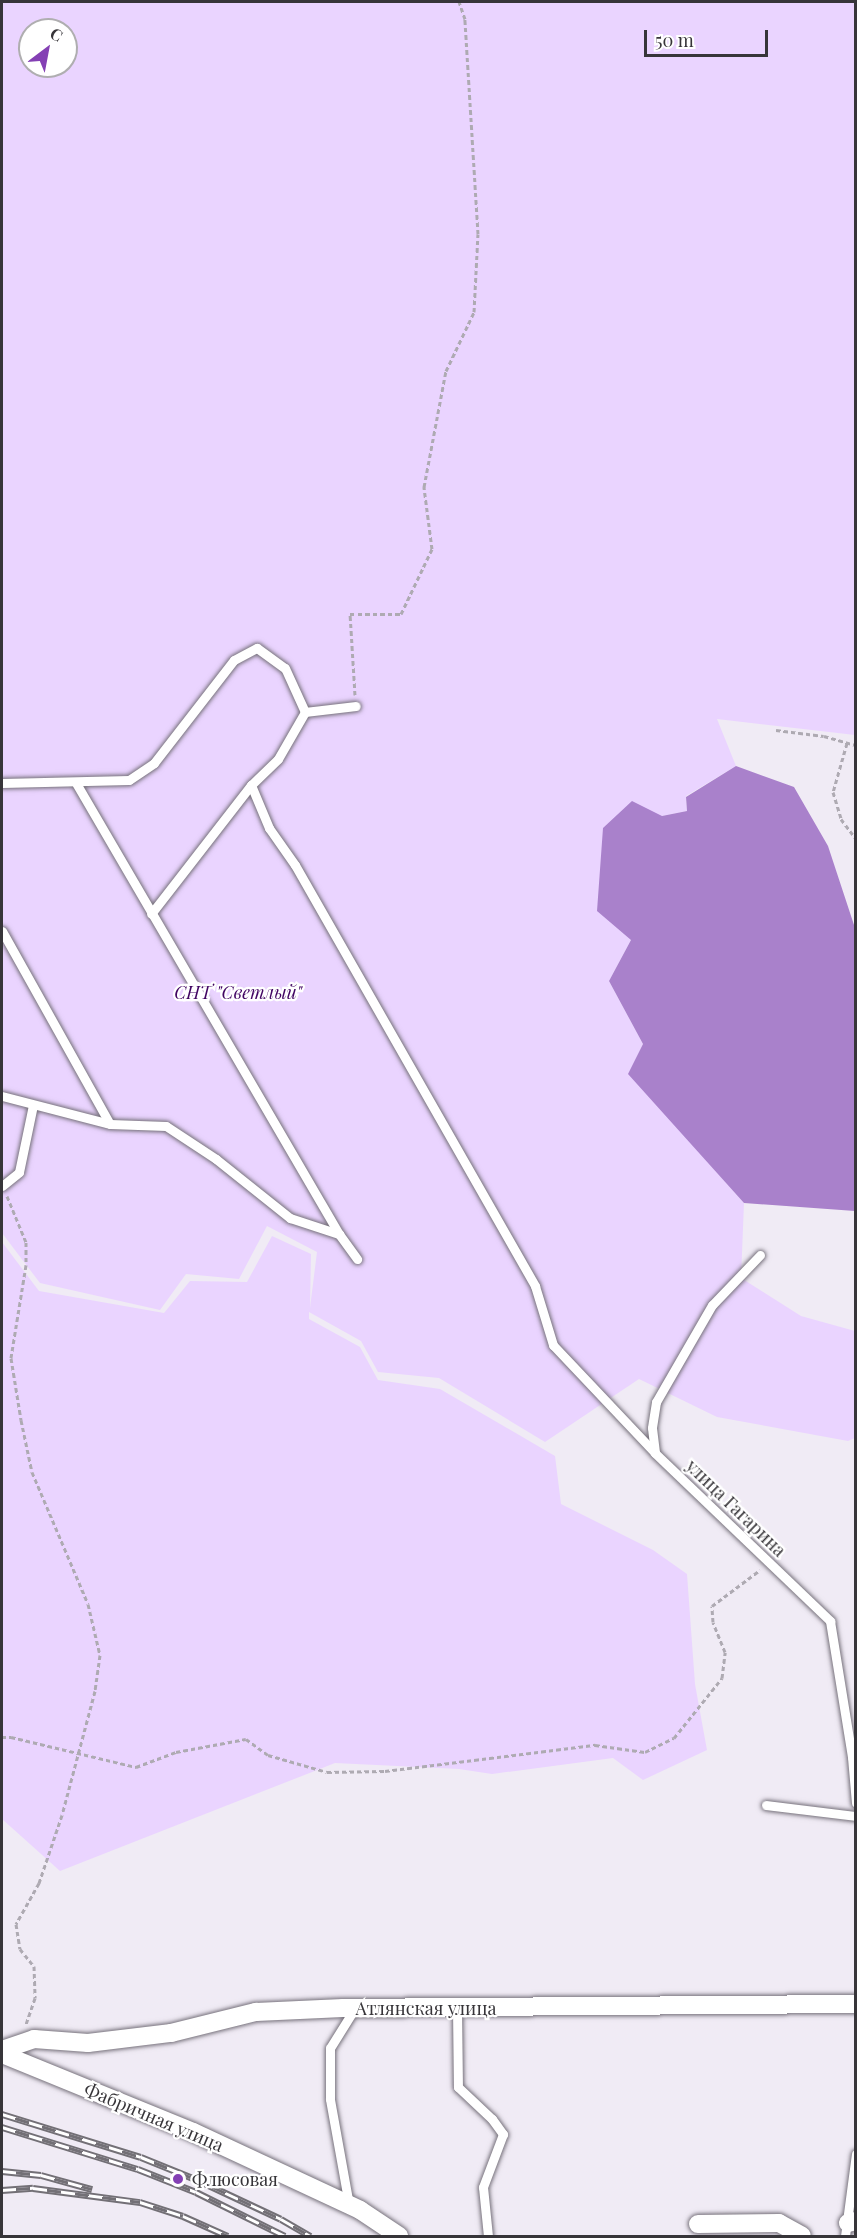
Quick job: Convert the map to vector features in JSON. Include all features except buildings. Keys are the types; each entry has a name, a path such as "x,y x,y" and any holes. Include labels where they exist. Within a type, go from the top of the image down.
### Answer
{"street":[{"name":"Атлянская улица","path":"7,2049 34,2039 88,2043 171,2033 256,2012 355,2008 855,2004"},
{"name":"Фабричная улица","path":"7,2049 349,2205 399,2236"},
{"path":"698,2224 779,2223 802,2236"}],"lane":[{"path":"2,783 129,780 154,763 234,660 257,648 285,668 305,712"},
{"path":"305,712 356,706"},
{"path":"151,914 251,784 278,759 305,712"},
{"path":"76,783 339,1234 357,1259"},
{"name":"улица Гагарина","path":"251,784 269,828 301,875 535,1286 553,1345 655,1453 830,1621 852,1757 855,1803"},
{"path":"2,931 110,1124"},
{"path":"2,1096 110,1124 166,1126 216,1159 290,1218 339,1234"},
{"path":"2,1186 19,1172 33,1105"},
{"path":"655,1453 652,1428 656,1402 712,1305 760,1255"},
{"path":"766,1805 855,1815"},
{"path":"349,2205 330,2099 330,2048 355,2008"},
{"path":"457,2008 458,2087 492,2119 502,2134 483,2187 488,2236"},
{"path":"849,2227 855,2154"}],"path":[{"path":"356,706 350,614 401,614 432,549 424,487 446,371 474,312 478,234 465,19 459,2"},
{"path":"776,730 855,745"},
{"path":"847,743 834,792 841,819 855,839"},
{"path":"2,1186 26,1242 26,1265 11,1358 32,1472 88,1604 100,1656 95,1691 62,1815 39,1883 16,1924 20,1949 34,1966 35,1998 7,2049"},
{"path":"2,1737 136,1767 176,1752 246,1739 268,1755 327,1772 385,1771 595,1745 645,1752 674,1738 722,1678 725,1653 713,1622 712,1606 770,1563"}],"green space":[{"name":"СНТ \"Светлый\"","path":"2,2 855,2 855,735 717,719 736,766 686,796 687,811 662,816 631,940 609,981 643,1044 629,1074 744,1203 741,1278 801,1316 855,1331 855,1438 848,1441 717,1417 639,1379 545,1442 439,1378 378,1372 361,1341 309,1312 309,1319 360,1347 378,1380 440,1389 555,1456 561,1504 653,1550 687,1574 695,1684 707,1750 643,1780 613,1758 492,1774 459,1769 335,1763 60,1871 2,1819 2,1242 39,1291 164,1313 190,1281 247,1282 272,1236 311,1254 310,1308 317,1252 267,1226 239,1279 186,1274 160,1310 40,1283 2,1233"}],"shaded area":[{"path":"736,766 794,787 828,846 855,928 855,1211 744,1203 628,1074 643,1044 609,981 631,940 597,911 603,828 632,801 662,816 687,811 686,797"}],"railway":[{"path":"2,2114 141,2157 200,2181 281,2219 310,2236"},
{"path":"2,2127 138,2169 196,2192 285,2236"},
{"path":"2,2171 41,2175 92,2189"},
{"path":"2,2190 33,2188 140,2202 183,2216 228,2236"}],"place":[{"name":"Флюсовая","path":"178,2179"}]}
